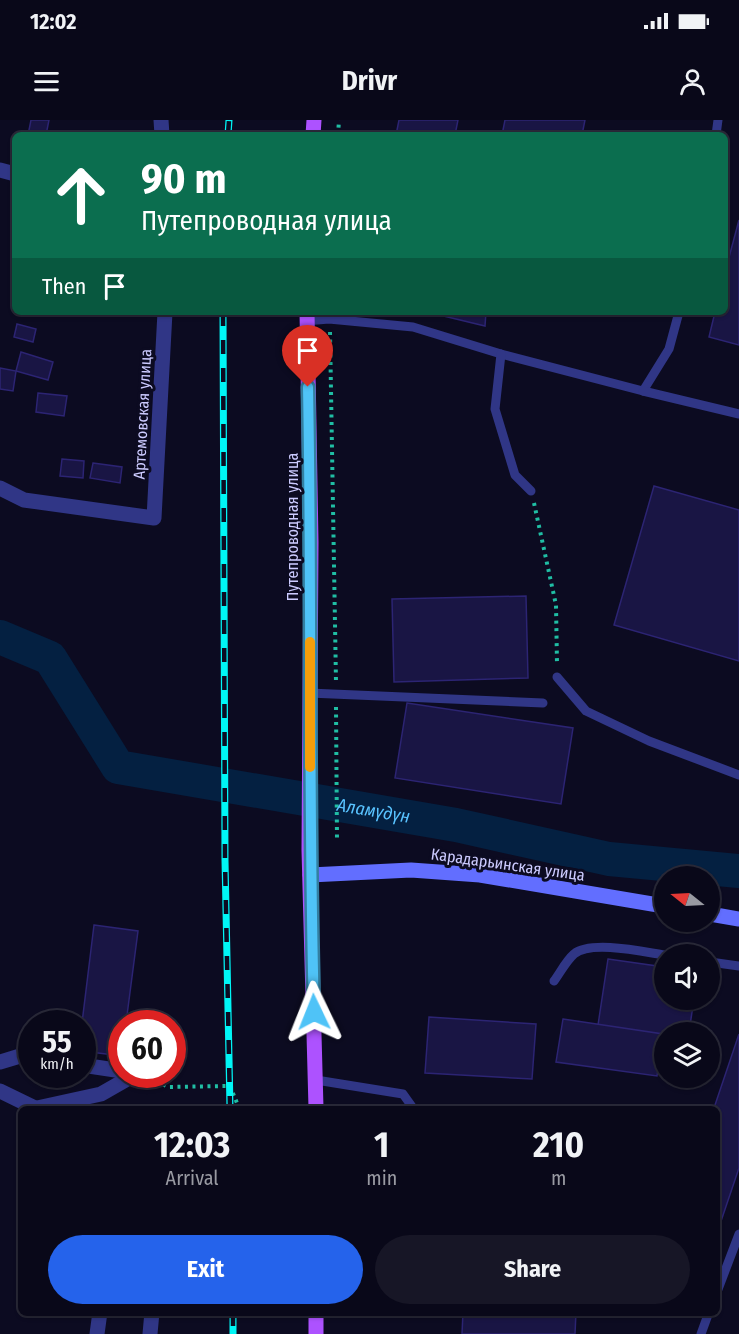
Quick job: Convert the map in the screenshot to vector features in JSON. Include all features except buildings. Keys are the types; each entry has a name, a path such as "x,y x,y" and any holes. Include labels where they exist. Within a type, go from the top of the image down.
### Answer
{"main road":[{"name":"Путепроводная улица","path":"307,316 311,542 309,850 316,1106"},
{"path":"316,1316 316,1334"}],"street":[{"name":"Артемовская улица","path":"0,488 24,500 154,518 165,315"},
{"name":"Карадарьинская улица","path":"310,875 411,870 468,874 654,904"},
{"path":"720,916 739,919"},
{"path":"0,1062 18,1057"},
{"path":"45,1106 101,1094 113,1088"},
{"path":"0,1091 32,1106"},
{"path":"97,1334 99,1316"},
{"path":"150,1334 152,1316"}],"lane":[{"path":"643,391 669,349 678,315"},
{"path":"307,316 413,327 501,354 739,414"},
{"path":"501,354 495,409 514,475 531,491"},
{"path":"557,677 586,711 649,741 739,775"},
{"path":"309,693 543,703"},
{"path":"554,981 575,953 589,949 614,948 654,954"},
{"path":"720,963 739,966"},
{"path":"316,1080 402,1094 411,1106"},
{"path":"720,1284 739,1234"},
{"path":"701,1334 708,1316"}],"path":[{"path":"329,319 337,842"},
{"path":"531,491 556,605 557,677"},
{"path":"186,1086 230,1086 238,1106"}],"waterway":[{"name":"Аламүдүн","path":"0,637 50,658 118,767 456,825 609,859 739,871"}],"railway":[{"path":"228,132 229,120"},
{"path":"223,315 225,860 230,1106"},
{"path":"233,1316 233,1334"}],"slow traffic":[{"path":"310,642 310,767"}],"route":[{"path":"308,387 311,542 309,850 314,1012"}]}
